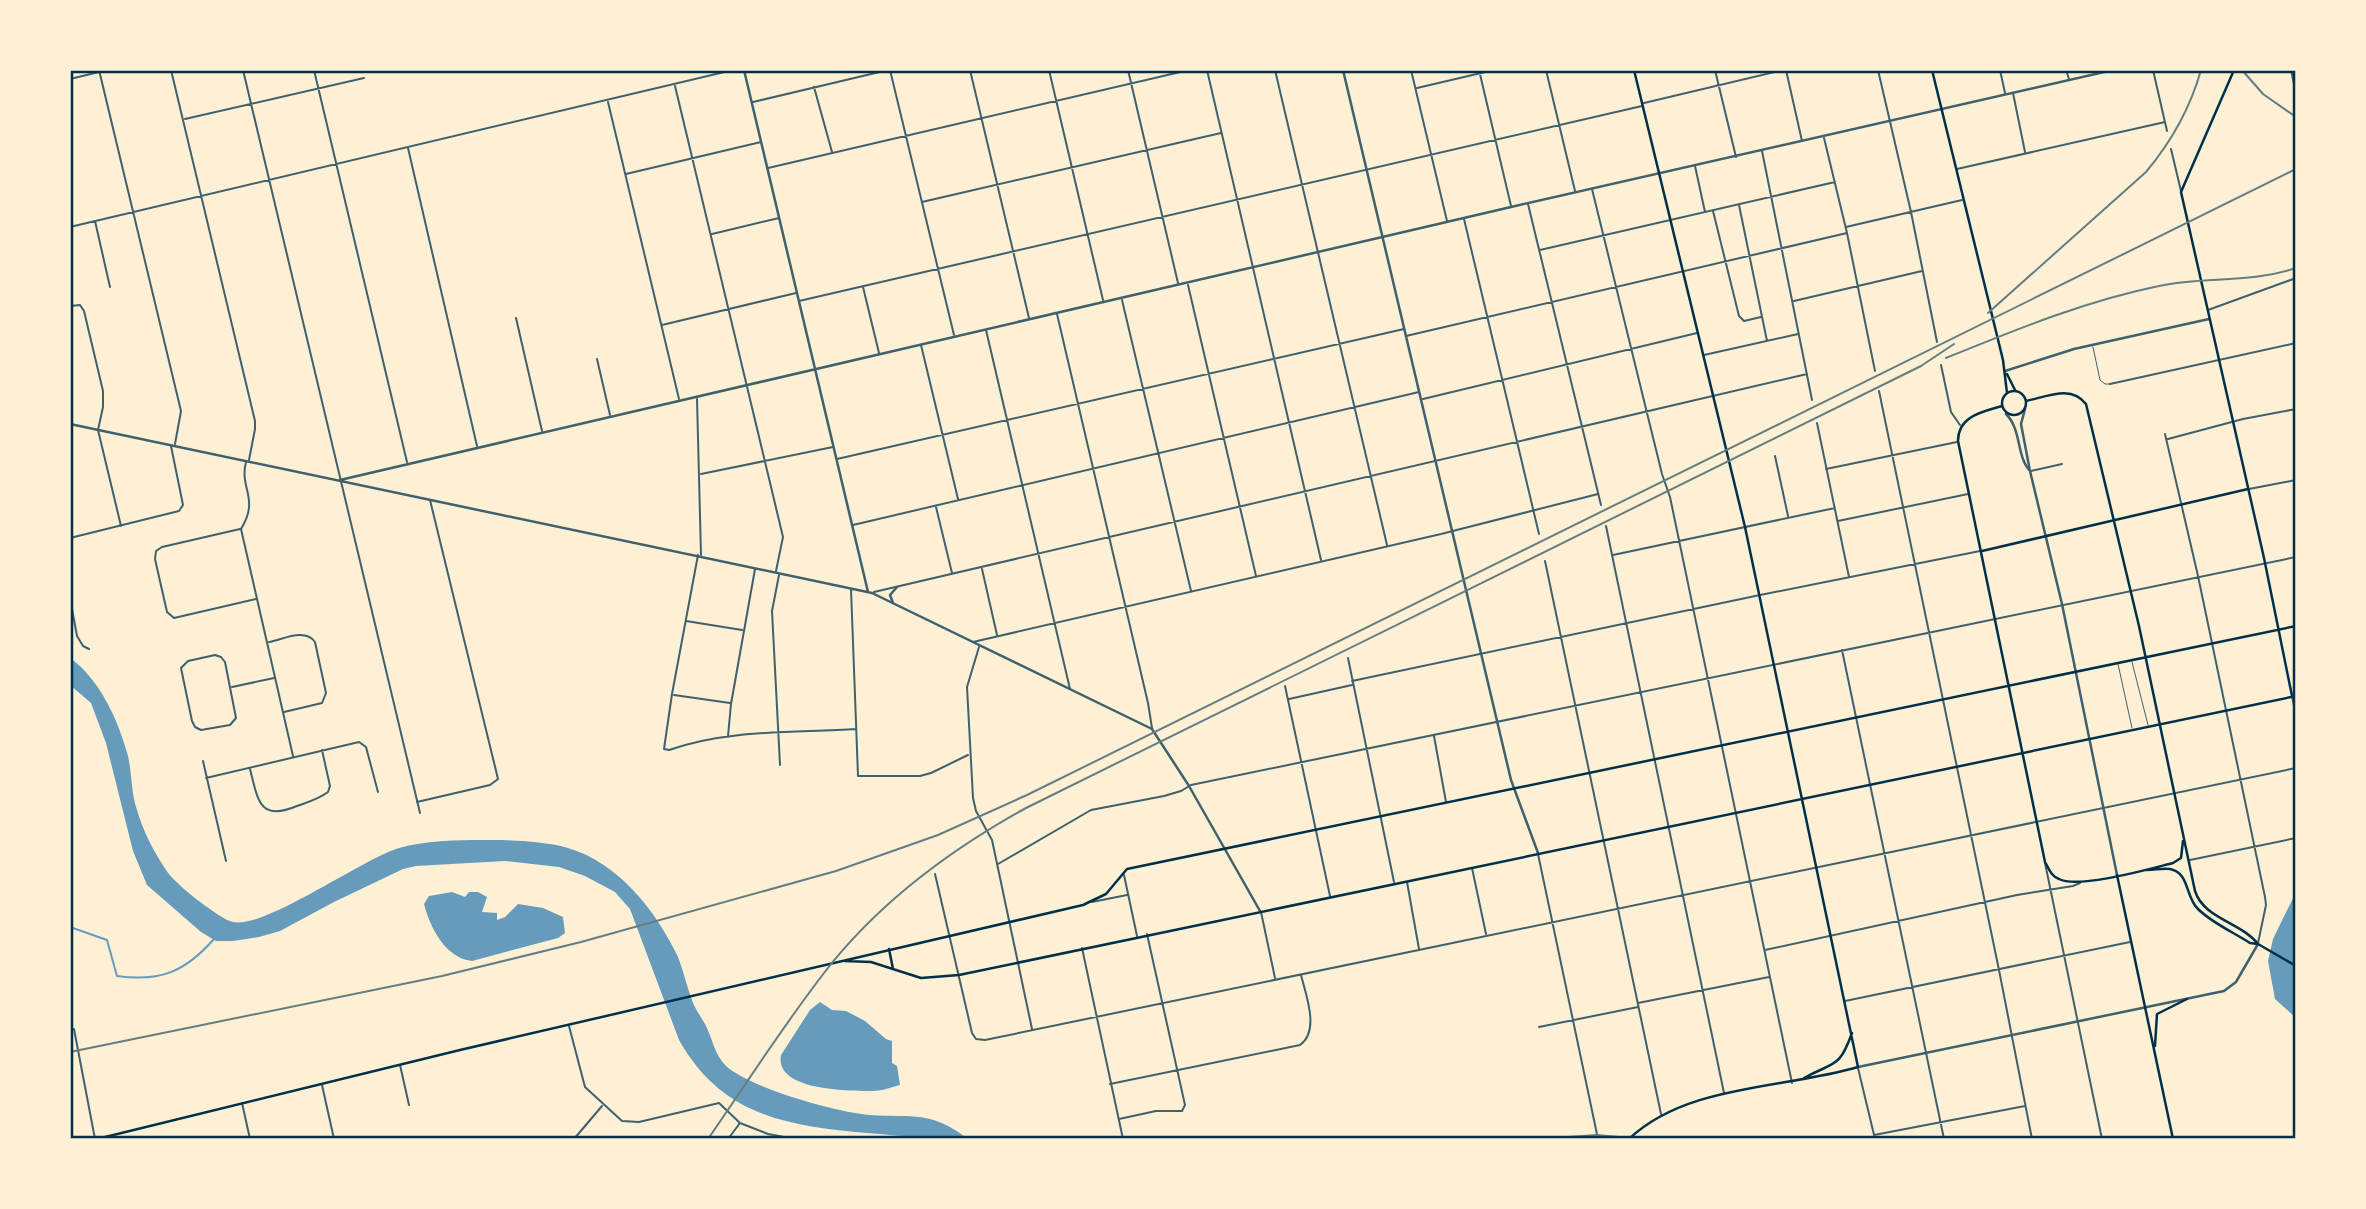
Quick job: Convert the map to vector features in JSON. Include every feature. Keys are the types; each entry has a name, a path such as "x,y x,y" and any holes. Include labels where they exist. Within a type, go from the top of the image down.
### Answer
{"main road":[{"path":"1629,1139 1661,1114 1691,1102 1858,1067 1745,527 1634,70"},
{"path":"1932,70 2006,371 2007,393"},
{"path":"842,961 871,962 926,978 959,975 2294,696 2181,192 2234,70"},
{"path":"2006,371 2016,391 2024,396 2026,401 2025,410 2017,416 2006,414 2002,399 2007,393 2016,391"},
{"path":"2026,401 2073,393 2083,399 2090,413 2131,590 2172,793 2199,901 2208,910 2252,936 2258,944 2296,965"},
{"path":"2002,407 1975,415 1961,426 1958,442 2045,862 2057,878 2080,883 2177,862 2182,855 2183,841"},
{"path":"1981,551 2248,489"},
{"path":"96,1139 322,1083 1092,902 1106,894 1129,868 2296,626"},
{"path":"2144,870 2170,869 2179,873 2197,909 2250,943 2258,944"},
{"path":"2118,875 2174,1139"},
{"path":"889,949 893,969"},
{"path":"2154,1050 2157,1014 2187,999"},
{"path":"1801,1080 1841,1059 1852,1033"}],"street":[{"path":"171,70 256,426 244,471 250,509 241,529 293,756"},
{"path":"243,70 420,813"},
{"path":"314,70 407,463"},
{"path":"70,227 733,70"},
{"path":"744,70 870,592"},
{"path":"752,102 889,70 954,336"},
{"path":"970,70 1029,319"},
{"path":"1049,70 1104,301"},
{"path":"1128,70 1179,284"},
{"path":"768,168 1189,70"},
{"path":"1207,70 1321,562"},
{"path":"1275,70 1388,546"},
{"path":"1343,70 1514,789 1538,853 1598,1139"},
{"path":"1411,70 1447,222"},
{"path":"1415,88 1479,71 1494,70"},
{"path":"1546,70 1575,192"},
{"path":"1715,70 1736,157"},
{"path":"799,301 1784,70 1802,142"},
{"path":"1878,70 1911,212 1937,342"},
{"path":"2000,70 2005,94"},
{"path":"2066,70 2069,80"},
{"path":"341,480 1511,206 2113,70"},
{"path":"2153,70 2167,131"},
{"path":"2291,70 2296,94"},
{"path":"70,79 100,71 181,411 173,445 183,502 177,513 70,538"},
{"path":"1479,71 1511,206"},
{"path":"183,119 364,78"},
{"path":"675,84 783,538 772,611 780,765"},
{"path":"814,87 832,153"},
{"path":"2013,93 2025,153"},
{"path":"607,100 679,400"},
{"path":"1956,169 2165,122"},
{"path":"922,202 1222,132"},
{"path":"1824,136 1846,227 1875,372"},
{"path":"625,174 762,142"},
{"path":"408,146 477,447"},
{"path":"2171,149 2181,192"},
{"path":"1762,151 1812,400"},
{"path":"1695,166 1705,213"},
{"path":"1540,250 1835,182"},
{"path":"1592,188 1646,412 1670,497 1791,1083"},
{"path":"1846,227 1963,199"},
{"path":"1528,203 1601,505"},
{"path":"1740,205 1767,341"},
{"path":"1713,211 1740,319 1744,321 1762,317"},
{"path":"711,234 780,218"},
{"path":"1464,218 1539,534"},
{"path":"95,221 110,287"},
{"path":"1406,336 1847,233"},
{"path":"1792,301 1923,270"},
{"path":"2207,311 2296,278"},
{"path":"1187,282 1256,577"},
{"path":"863,287 880,354"},
{"path":"661,326 797,293"},
{"path":"1122,297 1191,592"},
{"path":"70,306 81,306 84,311 103,391 98,430 121,526"},
{"path":"1056,313 1110,537 1152,729 1189,786 1260,911 1275,979"},
{"path":"516,318 542,432"},
{"path":"2006,371 2042,358 2209,318"},
{"path":"837,459 1405,328"},
{"path":"986,329 1070,690"},
{"path":"1421,399 1698,333"},
{"path":"1703,356 1799,334"},
{"path":"2110,384 2296,342"},
{"path":"921,344 958,500"},
{"path":"597,359 610,416"},
{"path":"1941,365 1951,412 1961,426"},
{"path":"870,592 1807,374"},
{"path":"1879,391 2000,970 2032,1139"},
{"path":"853,525 1420,392"},
{"path":"697,396 699,555 664,749 728,737 856,729"},
{"path":"2166,439 2296,409"},
{"path":"2025,410 2021,424 2030,471 2062,604 2118,875"},
{"path":"2006,414 2016,425 2025,466 2030,471"},
{"path":"1817,423 1849,578"},
{"path":"70,424 870,592 1152,729"},
{"path":"1875,1139 1858,1067 2224,991 2232,987 2243,973 2258,944 2266,901 2198,576 2165,434"},
{"path":"1826,470 1958,442"},
{"path":"699,474 834,447"},
{"path":"1775,456 1788,517"},
{"path":"2030,471 2062,464"},
{"path":"2248,489 2296,480"},
{"path":"971,642 1321,562 1598,494"},
{"path":"1837,521 1968,494"},
{"path":"417,802 494,783 498,779 430,499"},
{"path":"936,506 952,574"},
{"path":"1613,555 1835,508"},
{"path":"1606,526 1725,1094"},
{"path":"241,529 159,548 155,559 167,612 174,618 257,599"},
{"path":"1288,699 1482,653 1981,551"},
{"path":"998,864 1091,810 1164,796 1189,786 2296,557"},
{"path":"1545,561 1661,1114"},
{"path":"728,737 755,567"},
{"path":"982,567 998,636"},
{"path":"893,603 890,595 897,587"},
{"path":"851,588 858,776 920,776 970,754"},
{"path":"70,598 80,642 89,649"},
{"path":"686,621 744,631"},
{"path":"268,643 303,635 311,637 315,642 326,698 319,704 283,712"},
{"path":"979,646 967,687 975,807 992,840 1032,1030"},
{"path":"1842,649 1944,1139"},
{"path":"218,655 225,662 231,688 236,710 235,720 230,725 199,730 192,721 181,666 188,661 218,655"},
{"path":"1348,658 1394,883"},
{"path":"231,688 275,678"},
{"path":"1286,686 1330,896"},
{"path":"672,694 732,704"},
{"path":"2294,696 2296,714"},
{"path":"1434,736 1447,803"},
{"path":"206,778 356,741 362,743 368,751 378,792"},
{"path":"249,767 260,803 270,812 281,812 328,792 330,786 321,749"},
{"path":"203,761 226,861"},
{"path":"935,874 972,1033 978,1040 2296,768"},
{"path":"2189,861 2296,838"},
{"path":"2045,862 2102,1139"},
{"path":"1472,867 1486,936"},
{"path":"1123,873 1137,936"},
{"path":"1406,881 1419,950"},
{"path":"1764,950 2080,883"},
{"path":"1092,902 1128,895"},
{"path":"1119,1119 1156,1111 1184,1109 1147,934"},
{"path":"1845,1001 2131,942"},
{"path":"1082,948 1123,1139"},
{"path":"1110,1084 1296,1046 1306,1040 1311,1028 1301,974"},
{"path":"1539,1027 1770,977"},
{"path":"568,1025 585,1087 615,1117 632,1123 719,1103 740,1122 768,1133 795,1139"},
{"path":"75,1029 96,1139"},
{"path":"400,1065 409,1105"},
{"path":"322,1083 334,1139"},
{"path":"242,1103 250,1139"},
{"path":"574,1139 602,1105"},
{"path":"1874,1135 2026,1105"},
{"path":"728,1139 740,1122"}],"lane":[{"path":"2092,345 2100,380 2110,384"},
{"path":"2132,659 2149,726"},
{"path":"2118,662 2133,730"}],"water":[{"path":"70,658 90,677 114,716 128,756 137,810 157,856 176,882 226,919 233,922 248,921 267,915 383,855 411,845 502,840 568,848 604,865 647,906 678,957 693,1003 719,1057 727,1067 775,1091 816,1104 870,1115 932,1119 968,1139 892,1135 810,1126 784,1121 736,1101 715,1086 696,1066 679,1040 630,909 615,892 585,876 559,867 505,861 416,866 403,869 280,931 259,937 216,941 201,932 147,885 133,851 106,743 91,703 70,685"},
{"path":"452,892 465,897 469,892 478,892 487,897 482,912 497,913 497,920 505,917 518,904 543,908 563,917 565,933 558,938 472,961 462,959 440,940 424,904 429,896"},
{"path":"2296,892 2296,1018 2275,999 2268,961 2273,939"},
{"path":"820,1002 832,1010 846,1011 865,1021 892,1041 892,1063 897,1066 900,1085 876,1091 832,1089 801,1082 789,1076 782,1067 781,1055 810,1010"}],"waterway":[{"path":"70,927 107,940 117,976 146,977 171,972 193,960 214,939"}],"railway":[{"path":"1988,313 2146,172 2179,124 2201,70"},
{"path":"2242,70 2263,94 2296,117"},
{"path":"70,1052 442,976 581,942 836,871 938,835 1027,795 2296,169"},
{"path":"1946,358 2051,317 2131,292 2176,283 2261,276 2296,268"},
{"path":"708,1139 794,1014 845,948 917,880 998,824 1921,366 1954,344"},
{"path":"1540,1139 1597,1135 1640,1139"}]}
